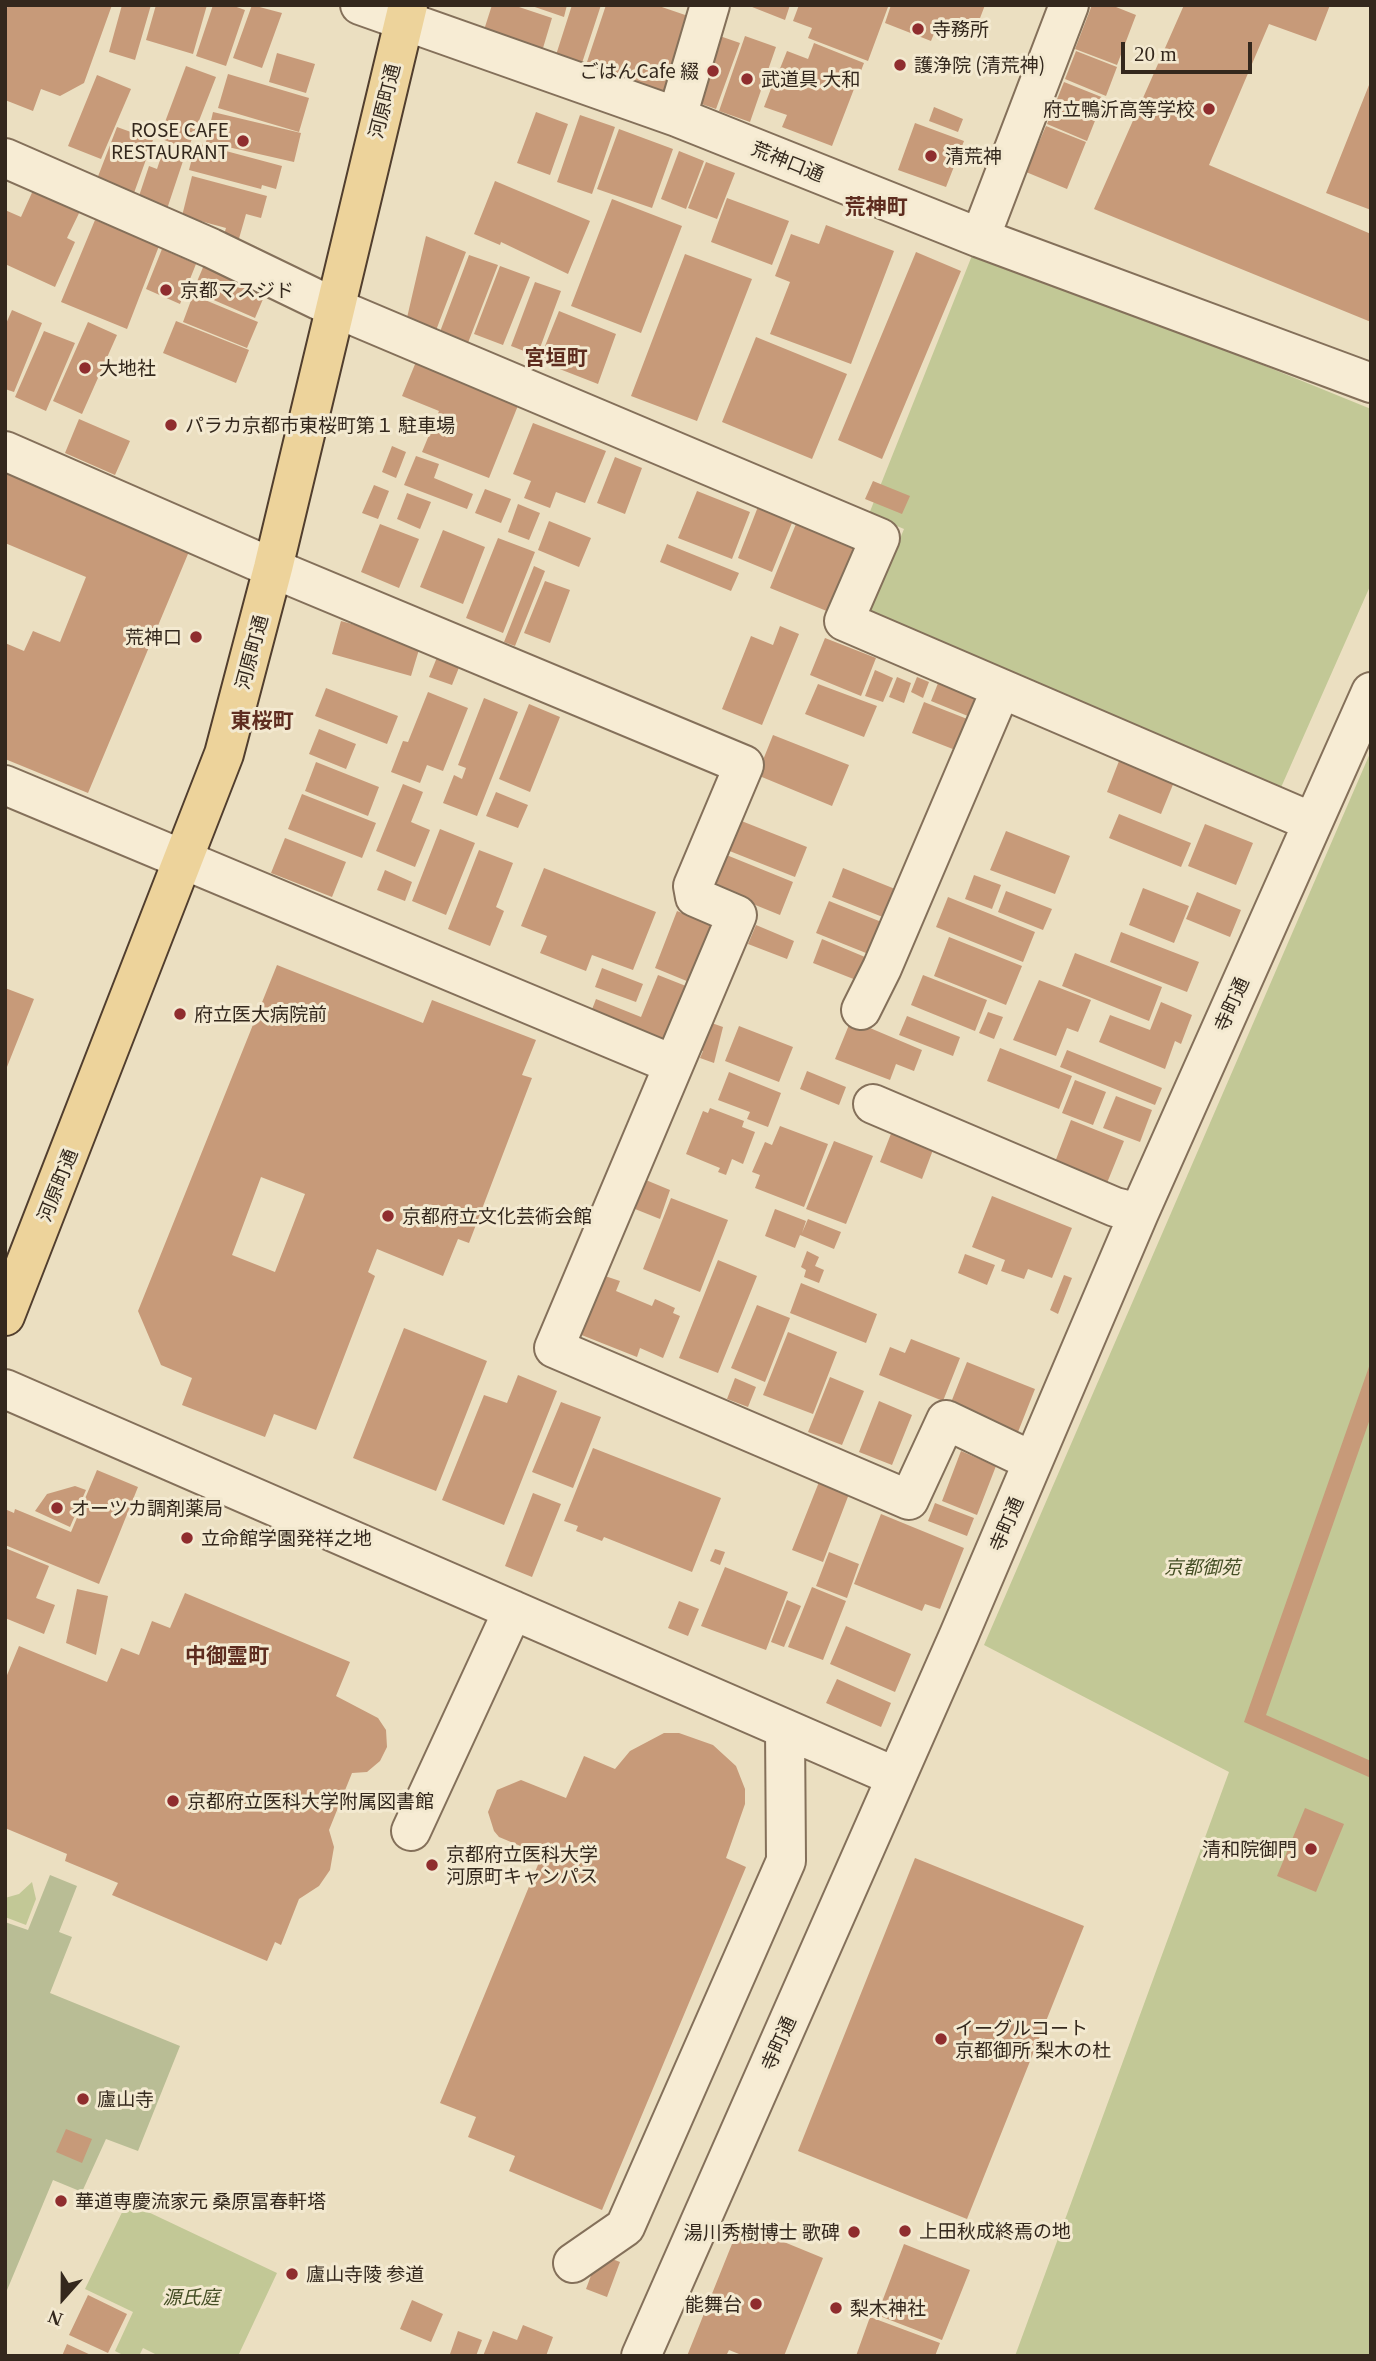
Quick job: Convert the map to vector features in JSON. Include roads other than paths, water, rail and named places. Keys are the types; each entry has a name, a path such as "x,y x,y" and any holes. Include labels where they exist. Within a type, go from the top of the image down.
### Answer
{"main road":[{"name":"河原町通","path":"5,1316 186,858 224,754 273,568 333,307 406,13"}],"street":[{"name":"荒神口通","path":"360,5 406,13 980,238 1371,383"},
{"path":"677,117 710,5"},
{"path":"980,238 1069,5"},
{"path":"5,158 211,248 333,307 880,538 844,621 1312,822"},
{"path":"5,451 273,568 744,765 693,886 695,897 737,915 672,1063 554,1348 909,1500 946,1420 1032,1461"},
{"path":"861,1010 882,968 1001,689"},
{"name":"寺町通","path":"640,2356 896,1777 1139,1213 1371,692"},
{"path":"5,785 186,858 672,1063"},
{"path":"873,1104 1115,1207 1139,1213"},
{"path":"5,1389 896,1777"},
{"path":"411,1831 513,1610"},
{"path":"573,2263 625,2227 786,1861 785,1729"}],"place":[{"name":"寺務所","path":"918,29"},
{"name":"護浄院 (清荒神)","path":"900,65"},
{"name":"ごはんCafe 綴","path":"713,71"},
{"name":"武道具 大和","path":"747,79"},
{"name":"府立鴨沂高等学校","path":"1209,109"},
{"name":"ROSE CAFE RESTAURANT","path":"243,141"},
{"name":"清荒神","path":"931,156"},
{"name":"京都マスジド","path":"166,290"},
{"name":"大地社","path":"85,368"},
{"name":"パラカ京都市東桜町第１ 駐車場","path":"171,425"},
{"name":"荒神口","path":"196,637"},
{"name":"府立医大病院前","path":"180,1014"},
{"name":"京都府立文化芸術会館","path":"388,1216"},
{"name":"オーツカ調剤薬局","path":"57,1508"},
{"name":"立命館学園発祥之地","path":"187,1538"},
{"name":"京都府立医科大学附属図書館","path":"173,1801"},
{"name":"清和院御門","path":"1311,1849"},
{"name":"京都府立医科大学 河原町キャンパス","path":"432,1865"},
{"name":"イーグルコート 京都御所 梨木の杜","path":"941,2039"},
{"name":"廬山寺","path":"83,2099"},
{"name":"華道専慶流家元 桑原冨春軒塔","path":"61,2201"},
{"name":"上田秋成終焉の地","path":"905,2231"},
{"name":"湯川秀樹博士 歌碑","path":"854,2232"},
{"name":"廬山寺陵 参道","path":"292,2274"},
{"name":"能舞台","path":"756,2304"},
{"name":"梨木神社","path":"836,2308"}],"district":[{"name":"荒神町","path":"876,206"},
{"name":"宮垣町","path":"556,357"},
{"name":"東桜町","path":"262,720"},
{"name":"中御霊町","path":"227,1655"}],"park label":[{"name":"京都御苑","path":"1202,1567"},
{"name":"源氏庭","path":"191,2297"}]}
